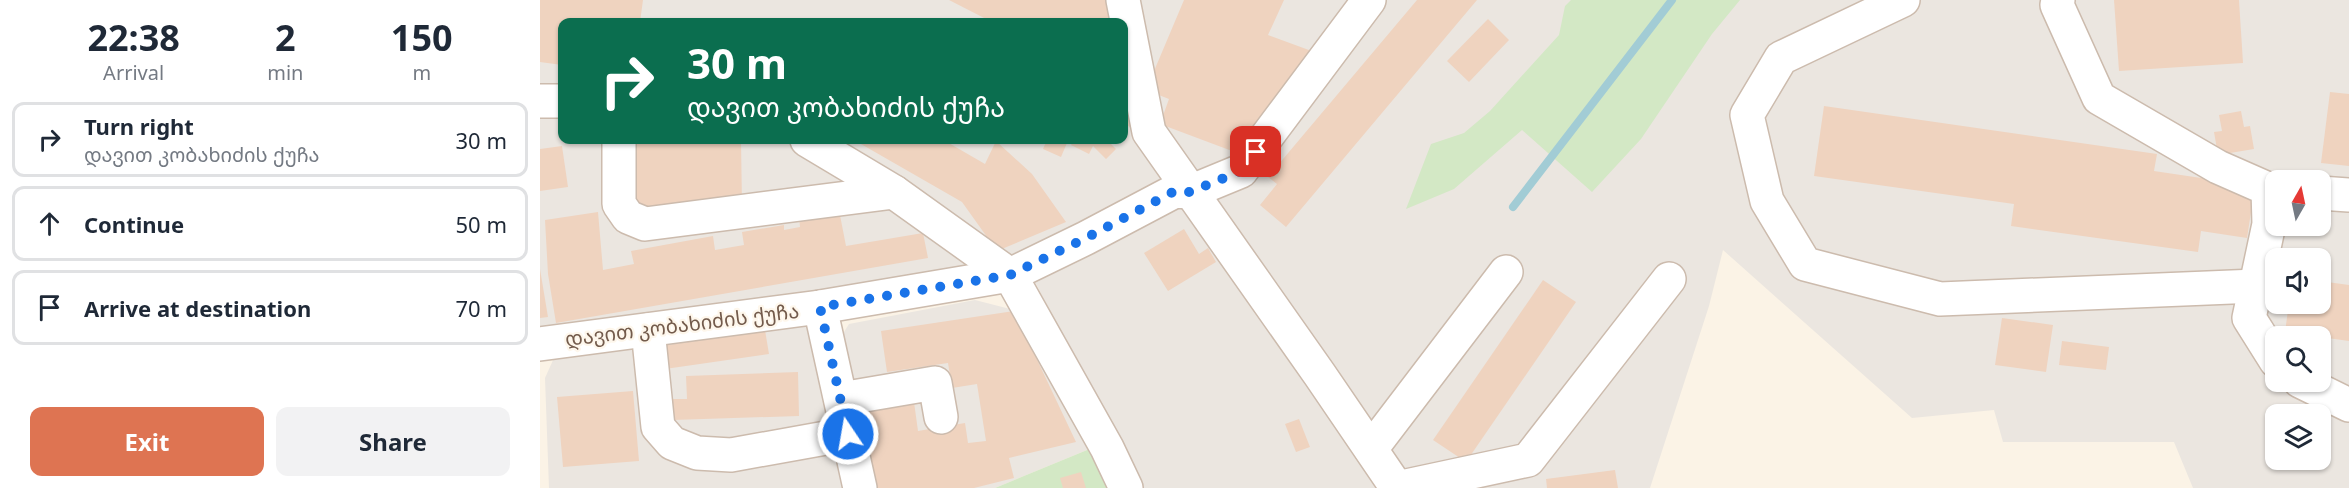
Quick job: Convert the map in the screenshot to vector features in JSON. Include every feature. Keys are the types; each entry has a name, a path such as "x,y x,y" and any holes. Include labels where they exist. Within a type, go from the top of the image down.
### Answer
{"street":[{"path":"1123,0 1127,18"},
{"name":"დავით კობახიძის ქუჩა","path":"540,344 820,307 1010,275 1175,191 1190,192 1241,171 1369,0"},
{"path":"1904,0 1781,58 1747,115 1767,201 1805,264 1940,299 2256,286"},
{"path":"2058,0 2057,6 2099,98 2218,167 2265,186"},
{"path":"1128,25 1149,132 1397,488 1528,460 1669,279"},
{"path":"540,102 558,100"},
{"path":"619,144 619,204 628,217 645,224 894,192"},
{"path":"814,144 894,192 1010,275 1107,448 1126,488"},
{"path":"2331,194 2349,195"},
{"path":"2265,343 2249,318 2267,236"},
{"path":"1371,448 1506,272"},
{"path":"820,307 860,488"},
{"path":"648,330 658,427 672,443 696,453 731,455 848,434"},
{"path":"841,399 935,382 941,417"},
{"path":"2322,392 2349,405"}],"shaded area":[{"path":"540,0 2349,0 2349,488 2193,488 2174,442 2003,442 1994,410 1912,418 1723,250 1709,306 1650,488 1143,488 1036,284 995,261 629,321 540,331"},
{"path":"975,300 1014,310 1092,448 995,488 867,488 839,340 849,324"},
{"path":"809,320 852,488 549,488 545,378 554,358"}],"green space":[{"path":"1571,0 1740,0 1712,34 1641,139 1592,192 1522,130 1454,189 1406,209 1431,144 1464,133 1490,111 1559,35 1565,6"},
{"path":"1092,448 1115,488 995,488"}],"building":[{"path":"540,0 643,0 641,18 558,18 558,64 540,62"},
{"path":"949,0 1114,0 1118,2 1108,18 984,18"},
{"path":"1184,0 1284,0 1268,35 1317,53 1258,135 1232,151 1160,124 1169,99 1146,90"},
{"path":"1417,0 1477,0 1286,227 1260,205 1277,184 1268,177"},
{"path":"2114,0 2239,0 2243,63 2119,71"},
{"path":"1488,19 1509,40 1469,82 1447,61"},
{"path":"1128,85 1136,133 1128,126"},
{"path":"2330,92 2349,94 2349,166 2321,163"},
{"path":"1824,106 2157,154 2154,171 2255,186 2247,238 2201,231 2198,252 2011,226 2014,204 1814,176"},
{"path":"2241,111 2244,127 2250,126 2254,149 2218,155 2214,132 2222,131 2219,115"},
{"path":"633,144 741,144 742,205 634,206"},
{"path":"861,144 950,144 985,164 995,144 999,144 1032,174 1066,222 997,251 962,202"},
{"path":"1045,144 1067,144 1061,157 1043,149"},
{"path":"1111,144 1116,149 1106,159 1093,146 1089,154 1071,145"},
{"path":"562,146 568,187 540,191 540,149"},
{"path":"839,210 846,246 923,233 928,258 556,323 548,274 545,220 598,212 603,270 634,264 631,251 713,236 715,250 744,245 742,232 784,225 784,230 800,227 799,217"},
{"path":"1184,229 1199,254 1208,248 1216,262 1168,291 1144,253"},
{"path":"540,269 548,317 540,318"},
{"path":"1543,280 1576,302 1466,462 1433,440"},
{"path":"2331,283 2349,285 2349,341 2331,338 2331,326 2286,326 2287,314 2331,314"},
{"path":"1014,311 1076,442 1009,458 1014,478 974,488 872,488 857,405 914,402 918,431 965,423 968,443 986,441 977,384 952,388 948,363 887,372 881,331"},
{"path":"2002,318 2053,325 2046,372 1995,365"},
{"path":"765,330 769,354 665,369 661,346"},
{"path":"2062,341 2109,347 2106,370 2059,365"},
{"path":"798,372 799,416 673,420 672,399 687,399 686,376"},
{"path":"633,391 639,461 563,467 557,397"},
{"path":"1299,419 1310,447 1296,452 1285,424"},
{"path":"1615,470 1618,488 1547,488 1546,479"},
{"path":"1081,472 1086,488 1063,488 1060,478"}],"waterway":[{"path":"1513,207 1672,0"}],"route":[{"path":"848,434 820,307 1010,275 1175,191 1190,192 1241,171 1256,152"}]}
